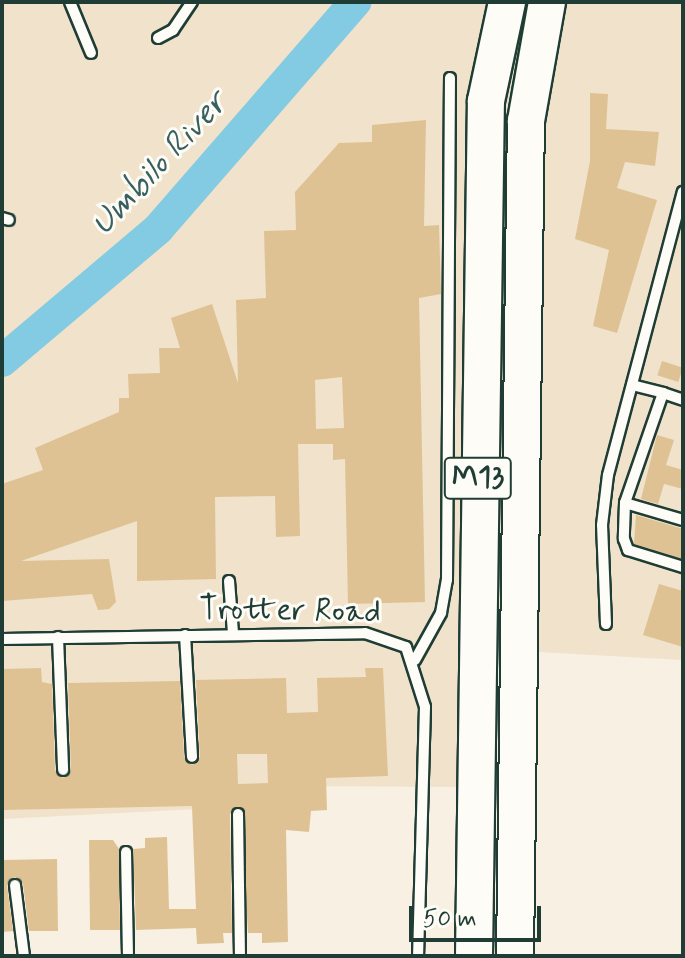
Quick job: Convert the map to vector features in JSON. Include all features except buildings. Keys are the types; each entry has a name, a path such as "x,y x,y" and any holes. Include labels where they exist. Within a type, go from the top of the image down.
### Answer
{"highway":[{"name":"M13","path":"474,956 486,101 507,2"},
{"name":"M13","path":"515,956 526,121 547,2"}],"lane":[{"path":"70,2 91,53"},
{"path":"158,38 192,2"},
{"path":"415,660 441,613 447,580 450,78"},
{"path":"606,624 602,525 632,385 683,192"},
{"path":"632,385 683,400"},
{"path":"663,393 625,503 628,550 683,567"},
{"path":"625,503 683,520"},
{"path":"229,581 233,633"},
{"name":"Trotter Road","path":"2,639 233,633 392,637 415,660 425,707 418,956"},
{"path":"185,635 192,757"},
{"path":"58,637 63,770"},
{"path":"238,814 240,956"},
{"path":"126,852 128,956"},
{"path":"15,885 24,956"}],"shaded area":[{"path":"2,2 683,2 683,660 465,648 461,787 294,786 296,804 2,819"}],"waterway":[{"name":"Umbilo River","path":"2,361 158,229 355,2"}]}
